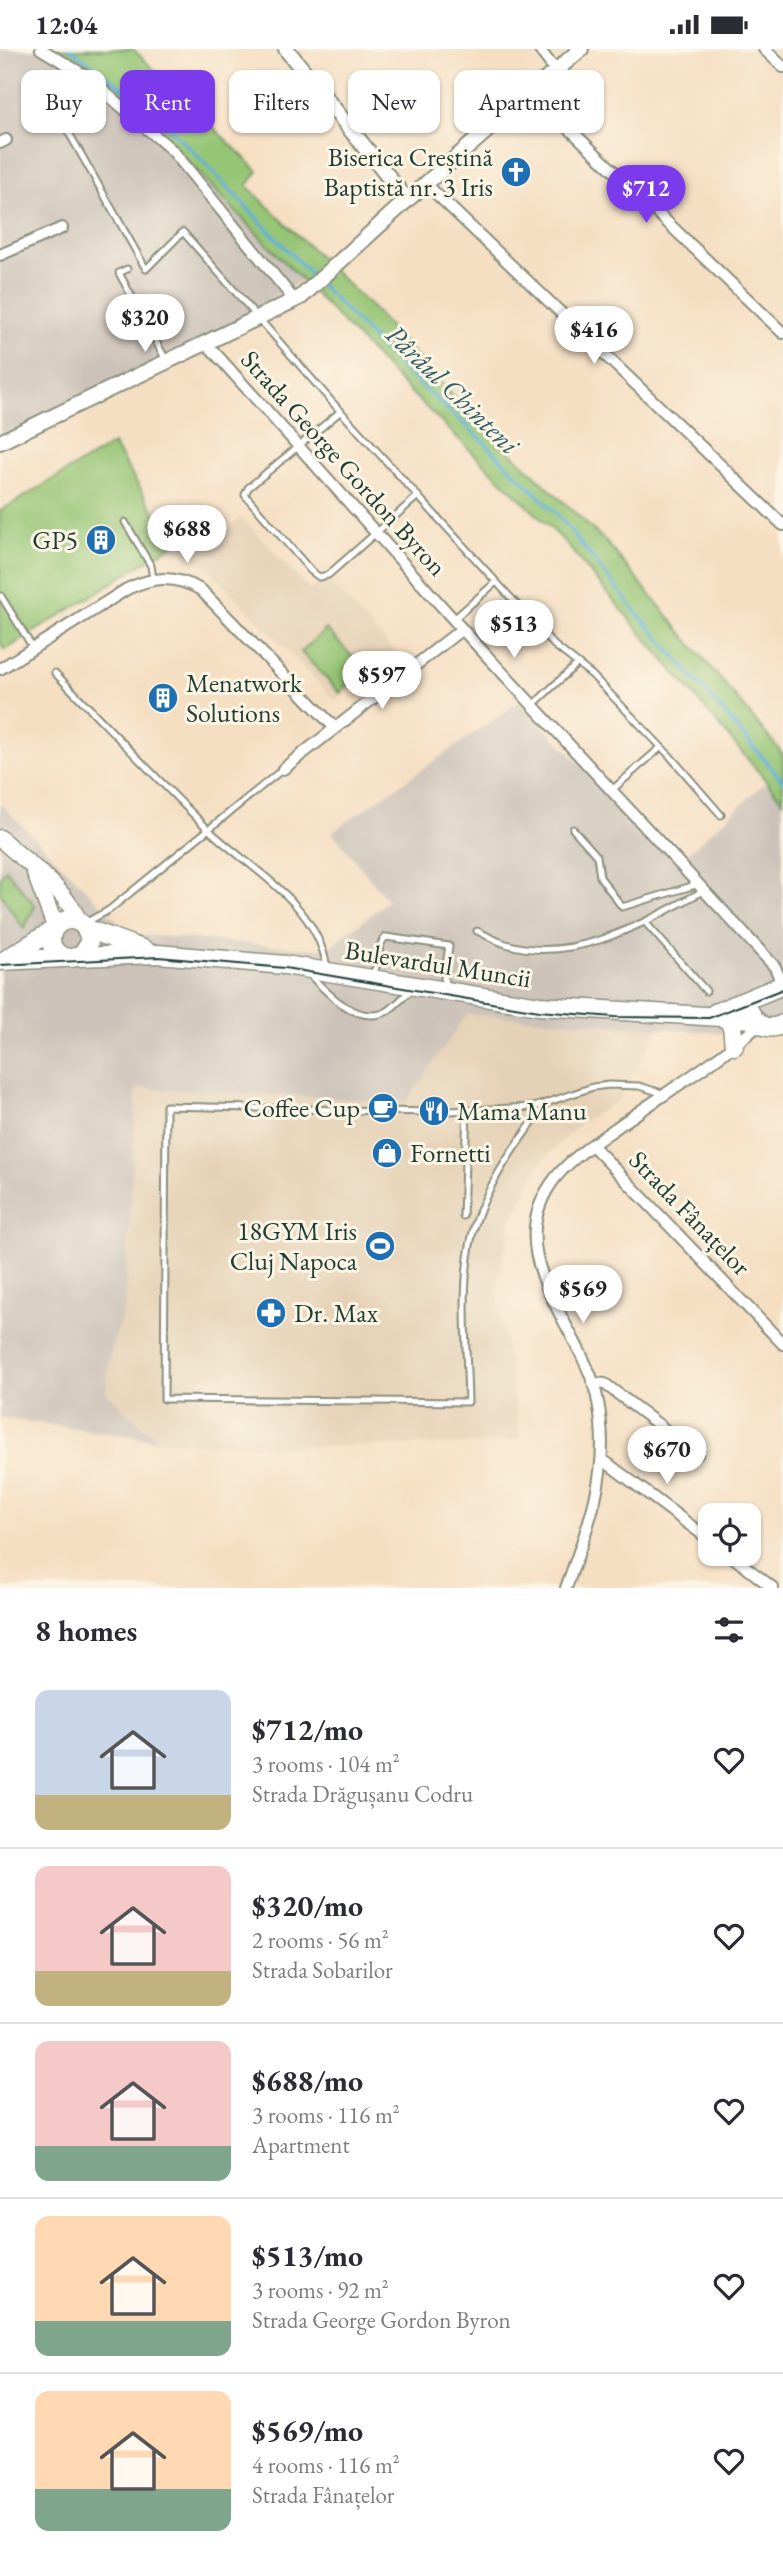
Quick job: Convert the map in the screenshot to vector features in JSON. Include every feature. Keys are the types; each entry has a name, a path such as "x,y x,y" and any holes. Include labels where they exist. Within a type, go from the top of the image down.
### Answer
{"main road":[{"path":"0,838 56,887 74,910 89,944 70,958 53,950 53,928 34,870"},
{"path":"53,928 68,920 82,925"},
{"name":"Bulevardul Muncii","path":"82,925 158,954"},
{"name":"Bulevardul Muncii","path":"1,961 53,928"},
{"name":"Bulevardul Muncii","path":"1,961 158,954 306,969 450,993 583,1010 718,1016 757,1022 769,1028 782,1027"},
{"name":"Bulevardul Muncii","path":"718,1016 781,987"},
{"path":"750,999 749,1009 757,1022"},
{"path":"718,1016 732,1026 734,1046"}],"street":[{"path":"41,49 86,76 173,151 301,297"},
{"path":"286,49 407,200"},
{"path":"539,49 555,70"},
{"path":"557,70 581,49"},
{"path":"764,49 783,67"},
{"path":"1,439 168,363 301,297 485,133"},
{"path":"574,133 783,333"},
{"path":"426,184 783,525"},
{"path":"0,255 62,228"},
{"name":"Strada George Gordon Byron","path":"207,344 462,629 775,967 781,987"},
{"path":"0,669 127,589 153,579 186,581 201,590 335,728"},
{"path":"283,769 462,629"},
{"name":"Strada Fânațelor","path":"566,1588 595,1503 603,1460 601,1423 593,1383 550,1298 537,1248 537,1216 544,1197 557,1176 592,1145 734,1046 757,1022"},
{"name":"Strada Fânațelor","path":"592,1145 783,1344"},
{"path":"593,1383 605,1384 697,1454"},
{"path":"603,1460 698,1531"},
{"path":"745,1566 773,1588"}],"lane":[{"path":"70,133 146,269 184,232 341,411 554,645 592,675 720,814"},
{"path":"127,269 119,273 168,363"},
{"path":"341,411 248,488 245,495 259,513 319,577 328,575 418,496"},
{"path":"125,522 151,566 153,579"},
{"path":"454,620 496,582"},
{"path":"1,596 33,648"},
{"path":"534,704 577,664"},
{"path":"55,673 209,829 281,887 316,933 323,946 328,974"},
{"path":"612,790 660,748"},
{"path":"82,925 109,910 283,769"},
{"path":"573,829 597,856 600,877 622,907 702,887"},
{"path":"477,931 508,945 551,949 599,940 645,922 702,887"},
{"path":"645,922 706,991"},
{"path":"362,979 376,970 380,943 386,937 449,946 444,978 450,993"},
{"path":"306,969 331,997 361,1013 387,1011 413,987"},
{"path":"545,1105 511,1151 480,1210 470,1251 467,1294 468,1402 164,1399 166,1106 375,1112 467,1110 545,1105 584,1090 609,1085 639,1086 665,1094"},
{"path":"463,1216 467,1110"}],"shaded area":[{"path":"0,49 55,49 88,70 21,70 21,133 106,133 106,85 120,96 120,133 160,133 303,280 157,367 0,441"},
{"path":"241,517 310,590 326,578 397,654 335,700 198,558"},
{"path":"519,702 678,862 767,781 783,801 783,1018 769,1028 722,1033 467,1014 406,1102 137,1088 125,1307 110,1355 106,1392 157,1440 0,1418 0,803 130,934 318,949 334,944 388,901 332,832"},
{"path":"466,1014 658,1028 620,1099 579,1124 540,1164 511,1221 497,1286 520,1439 478,1444 273,1447 157,1440 106,1392 110,1355 125,1307 137,1088 406,1102"}],"green space":[{"path":"55,49 133,49 155,70 120,70 120,96 106,85 106,70 88,70"},
{"path":"215,129 258,171 247,186 368,304 470,414 607,543 783,754 783,801 562,539 404,386 160,133 215,133"},
{"path":"113,444 174,544 5,650 0,642 0,511"},
{"path":"326,629 364,669 340,693 301,652"},
{"path":"6,869 35,906 24,929 0,893 0,877"}],"waterway":[{"name":"Pârâul Chinteni","path":"71,49 145,105 193,151 314,278"},
{"name":"Pârâul Chinteni","path":"320,284 399,366 478,436 557,514 632,607 783,781"}],"tram line":[{"path":"0,965 158,957 285,968 539,1011 614,1017 709,1018 783,989"}],"place":[{"name":"Biserica Creștină Baptistă nr. 3 Iris","path":"516,172"},
{"name":"GP5","path":"101,540"},
{"name":"Menatwork Solutions","path":"163,698"},
{"name":"Coffee Cup","path":"383,1108"},
{"name":"Mama Manu","path":"434,1111"},
{"name":"Fornetti","path":"387,1153"},
{"name":"18GYM Iris Cluj Napoca","path":"380,1246"},
{"name":"Dr. Max","path":"271,1313"}]}
